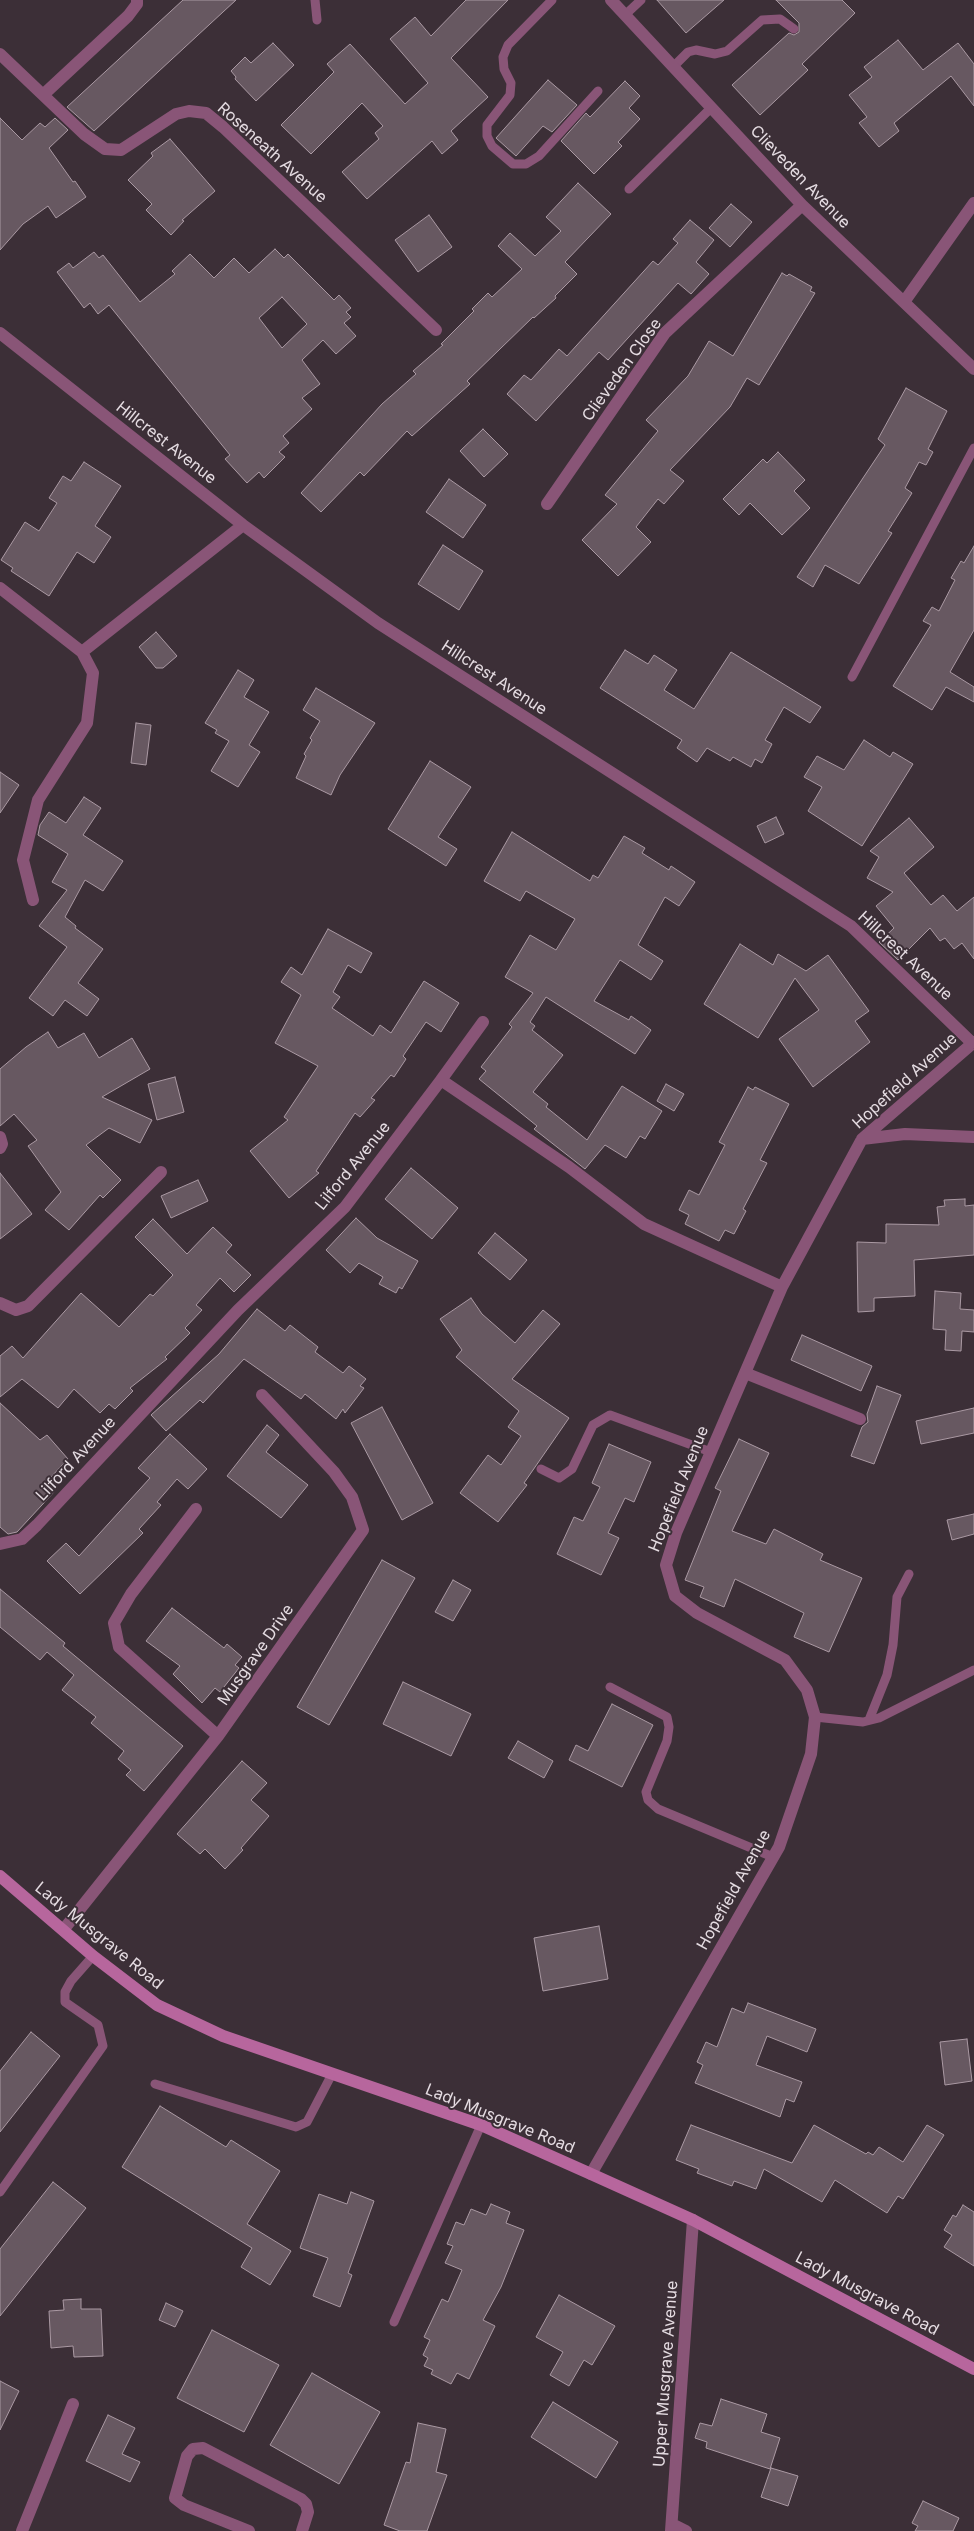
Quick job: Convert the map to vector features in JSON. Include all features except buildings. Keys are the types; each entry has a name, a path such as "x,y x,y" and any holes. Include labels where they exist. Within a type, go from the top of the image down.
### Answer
{"main road":[{"name":"Lady Musgrave Road","path":"0,1876 64,1929 92,1956 157,2004 223,2036 480,2125 591,2174 693,2220 974,2370"}],"street":[{"path":"43,95 128,16 137,4 137,0"},
{"name":"Clieveden Avenue","path":"611,0 802,205 974,369"},
{"name":"Roseneath Avenue","path":"0,54 84,134 105,149 121,150 176,114 189,111 206,113 223,126 436,330"},
{"path":"904,302 974,203"},
{"name":"Clieveden Close","path":"547,504 665,333 802,205"},
{"name":"Hillcrest Avenue","path":"0,333 243,525 378,623 852,926 973,1042"},
{"path":"82,652 243,525"},
{"path":"0,588 82,652 93,673 87,723 38,800 23,860 33,900"},
{"name":"Lilford Avenue","path":"0,1544 22,1539 37,1525 238,1310 345,1207 483,1022"},
{"name":"Hopefield Avenue","path":"591,2174 779,1847 811,1754 814,1717 807,1690 785,1660 696,1613 674,1596 666,1565 676,1534 782,1287 862,1139 973,1042"},
{"path":"441,1080 568,1167 644,1224 782,1287"},
{"path":"862,1139 905,1134 974,1137"},
{"path":"0,1137 0,1148"},
{"path":"0,1302 16,1310 28,1306 161,1172"},
{"path":"745,1373 860,1419"},
{"name":"Musgrave Drive","path":"64,1929 218,1736 363,1530 352,1497 339,1478 262,1395"},
{"path":"196,1509 131,1594 114,1623 119,1647 218,1736"},
{"name":"Upper Musgrave Avenue","path":"672,2528 693,2220"},
{"path":"22,2531 73,2404"},
{"path":"249,2531 184,2505 175,2498 187,2456 193,2449 203,2448 301,2499 306,2504 308,2512 302,2531"},
{"path":"672,2528 686,2531"}],"lane":[{"path":"315,0 317,20"},
{"path":"552,0 508,45 503,57 504,68 511,84 510,95 487,125 487,136 492,146 513,164 526,164 539,156 598,91"},
{"path":"625,15 641,0"},
{"path":"674,67 688,52 696,50 715,54 727,51 762,20 780,20 794,29"},
{"path":"628,188 711,108"},
{"path":"852,677 974,448"},
{"path":"541,1469 559,1478 572,1469 593,1424 610,1415 711,1452"},
{"path":"869,1720 887,1675 893,1645 897,1597 909,1574"},
{"path":"814,1717 862,1722 869,1720 905,1706 974,1670"},
{"path":"610,1688 666,1717 669,1727 668,1741 646,1792 648,1800 658,1809 773,1857"},
{"path":"0,2192 103,2046 98,2025 66,2002 65,1992 70,1980 92,1956"},
{"path":"154,2084 296,2126 307,2122 332,2074"},
{"path":"394,2322 480,2125"}]}
